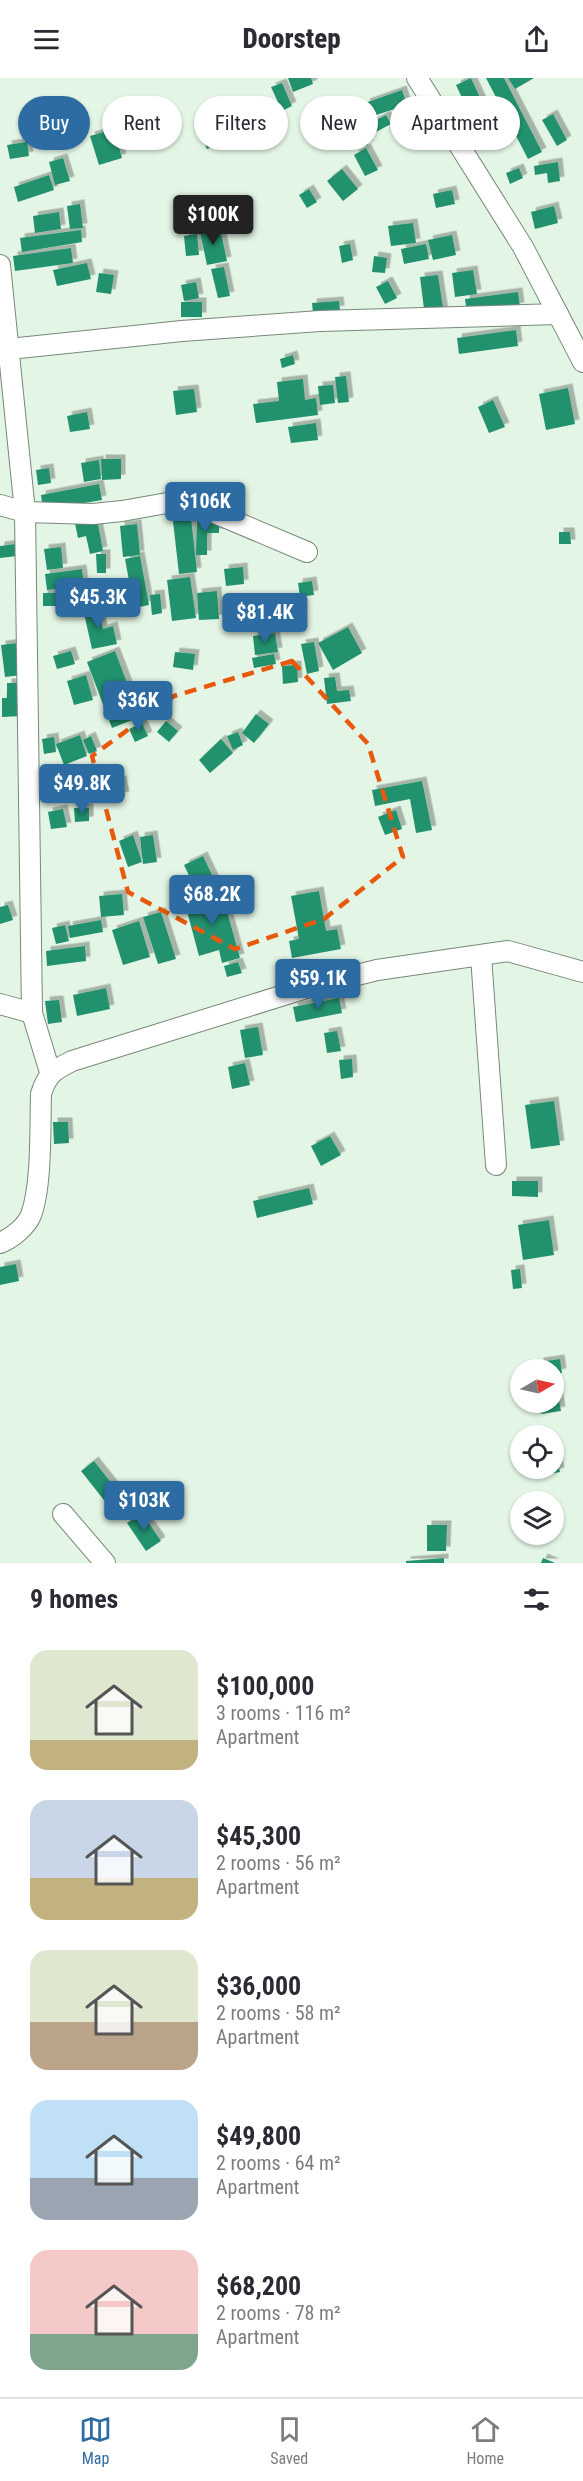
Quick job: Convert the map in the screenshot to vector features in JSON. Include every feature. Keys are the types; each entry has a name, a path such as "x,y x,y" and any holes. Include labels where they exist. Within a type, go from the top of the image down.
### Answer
{"street":[{"path":"417,78 523,247 583,362"},
{"path":"0,265 26,512 32,1013 50,1072 41,1094 35,1199 30,1217 22,1228 0,1243"},
{"path":"9,349 182,331 320,321 558,314"},
{"path":"0,505 26,512 112,512 184,500 307,552"},
{"path":"50,1072 72,1061 313,986 377,970 508,951 583,972"},
{"path":"481,956 496,1165"},
{"path":"0,1004 32,1013"},
{"path":"63,1514 105,1563"}],"highlighted area":[{"path":"292,661 368,744 403,857 324,919 235,949 128,892 92,756 174,696"}],"building":[{"path":"288,78 311,78 313,84 293,92"},
{"path":"471,78 479,96 461,96 456,85"},
{"path":"486,78 504,78 513,96 495,96"},
{"path":"508,78 534,78 515,89"},
{"path":"282,83 288,96 275,96 271,87"},
{"path":"402,90 404,96 390,96 390,111 378,114 378,98"},
{"path":"520,109 542,152 528,159 520,144"},
{"path":"553,114 567,140 557,146 542,120"},
{"path":"386,115 390,125 378,131 378,119"},
{"path":"102,132 102,150 120,150 122,158 99,165 90,136"},
{"path":"18,143 18,150 28,150 29,156 10,159 7,145"},
{"path":"367,150 378,170 365,176 354,155"},
{"path":"63,158 70,181 55,185 49,162"},
{"path":"558,162 560,181 548,183 547,173 535,175 534,166"},
{"path":"519,168 523,178 510,184 506,173"},
{"path":"342,169 358,189 343,201 327,181"},
{"path":"49,175 54,190 18,202 14,187"},
{"path":"309,189 317,202 307,208 299,195"},
{"path":"452,190 455,204 436,208 433,194"},
{"path":"80,204 83,228 70,229 67,206"},
{"path":"554,206 558,223 535,229 531,212"},
{"path":"59,212 61,229 35,233 33,216"},
{"path":"413,223 416,243 391,246 388,226"},
{"path":"220,228 227,261 207,265 200,232"},
{"path":"81,230 82,242 22,252 20,238"},
{"path":"197,234 199,255 186,256 184,236"},
{"path":"452,235 456,255 433,260 428,240"},
{"path":"350,244 353,260 342,263 339,246"},
{"path":"426,244 429,259 404,264 401,249"},
{"path":"71,248 73,263 15,271 13,256"},
{"path":"374,256 387,258 385,273 372,272"},
{"path":"87,263 91,279 57,286 53,270"},
{"path":"224,267 230,296 218,298 211,269"},
{"path":"473,270 477,294 455,297 452,273"},
{"path":"99,273 114,275 111,294 96,292"},
{"path":"438,275 444,314 425,317 420,277"},
{"path":"388,281 397,298 385,304 376,287"},
{"path":"196,282 199,298 184,301 181,285"},
{"path":"518,292 520,307 467,314 465,299"},
{"path":"339,301 340,310 313,313 312,303"},
{"path":"181,302 202,302 202,317 181,317"},
{"path":"516,330 518,346 459,354 457,338"},
{"path":"293,355 295,364 282,368 280,359"},
{"path":"346,376 349,402 338,403 335,377"},
{"path":"303,379 305,400 316,398 318,415 256,423 253,404 279,401 277,382"},
{"path":"333,385 335,403 320,405 318,386"},
{"path":"568,388 575,424 546,430 539,394"},
{"path":"194,389 197,412 176,415 173,391"},
{"path":"493,400 505,427 489,433 478,407"},
{"path":"87,412 90,429 70,432 67,416"},
{"path":"316,423 318,440 291,443 288,427"},
{"path":"101,459 121,459 121,479 102,480"},
{"path":"99,460 101,479 84,482 81,463"},
{"path":"49,468 51,483 38,485 36,470"},
{"path":"99,484 102,500 43,510 41,495"},
{"path":"197,517 219,518 219,533 207,533 207,555 196,555"},
{"path":"191,518 197,572 179,574 173,521"},
{"path":"97,519 103,551 90,554 86,536 78,538 75,523"},
{"path":"137,524 140,555 123,557 120,526"},
{"path":"559,532 570,532 571,544 559,544"},
{"path":"16,544 17,556 0,558 0,546"},
{"path":"61,547 63,568 47,570 44,549"},
{"path":"96,554 106,554 106,573 97,573"},
{"path":"140,556 149,605 134,608 125,559"},
{"path":"243,567 244,584 226,586 224,569"},
{"path":"82,569 84,585 47,590 45,574"},
{"path":"190,577 196,618 172,621 167,580"},
{"path":"312,581 314,595 300,597 298,583"},
{"path":"217,591 219,619 199,620 197,593"},
{"path":"43,593 77,593 77,606 43,606"},
{"path":"160,594 162,613 152,615 150,595"},
{"path":"98,606 103,629 113,626 117,644 92,649 83,609"},
{"path":"348,627 362,653 333,670 318,643"},
{"path":"275,633 278,652 255,655 253,636"},
{"path":"314,642 319,671 307,674 301,644"},
{"path":"18,643 22,675 5,677 1,645"},
{"path":"71,651 75,664 57,669 53,656"},
{"path":"115,651 140,717 112,728 87,662"},
{"path":"175,652 195,654 193,670 173,667"},
{"path":"274,654 276,664 254,668 252,658"},
{"path":"297,665 298,682 283,684 282,666"},
{"path":"86,675 93,700 74,705 67,681"},
{"path":"335,677 337,691 349,690 351,701 327,704 324,678"},
{"path":"7,683 22,683 22,716 2,717 2,698 7,698"},
{"path":"256,714 269,724 254,743 242,733"},
{"path":"166,721 178,731 169,742 157,732"},
{"path":"142,723 148,736 135,742 129,729"},
{"path":"238,732 243,745 233,750 227,736"},
{"path":"80,735 87,756 64,765 56,744"},
{"path":"91,736 97,751 89,754 83,740"},
{"path":"54,737 56,752 44,754 42,739"},
{"path":"221,739 233,753 210,773 199,760"},
{"path":"91,768 93,787 70,790 67,771"},
{"path":"63,772 66,787 50,791 47,775"},
{"path":"122,780 125,796 110,799 107,784"},
{"path":"422,781 432,830 416,833 410,799 375,806 372,790"},
{"path":"74,808 89,808 89,821 75,822"},
{"path":"63,809 67,827 51,829 48,812"},
{"path":"396,810 402,829 385,835 378,817"},
{"path":"133,835 142,862 128,867 119,841"},
{"path":"153,835 157,862 143,864 140,837"},
{"path":"203,856 215,881 196,890 184,865"},
{"path":"221,890 240,958 222,963 219,950 199,956 184,900"},
{"path":"319,891 326,931 337,929 341,949 292,958 289,941 299,939 291,896"},
{"path":"122,894 124,915 101,917 99,896"},
{"path":"8,905 13,920 0,924 0,907"},
{"path":"161,912 176,959 158,964 143,917"},
{"path":"101,920 103,932 70,938 68,926"},
{"path":"139,921 150,957 123,965 112,930"},
{"path":"65,925 69,941 56,944 52,928"},
{"path":"85,946 86,961 47,966 46,951"},
{"path":"238,962 242,973 227,977 224,966"},
{"path":"106,988 110,1009 77,1016 73,995"},
{"path":"339,998 342,1013 296,1022 293,1007"},
{"path":"59,1000 62,1022 48,1024 45,1001"},
{"path":"258,1027 263,1055 245,1058 240,1030"},
{"path":"337,1031 341,1051 327,1053 324,1033"},
{"path":"352,1059 353,1077 341,1079 339,1060"},
{"path":"245,1063 250,1085 232,1089 228,1067"},
{"path":"554,1101 560,1145 531,1149 525,1105"},
{"path":"53,1122 68,1122 69,1143 54,1144"},
{"path":"330,1136 341,1155 321,1166 311,1146"},
{"path":"512,1181 538,1181 538,1197 512,1196"},
{"path":"309,1188 313,1204 257,1218 253,1201"},
{"path":"549,1220 554,1255 523,1260 518,1225"},
{"path":"16,1264 19,1281 0,1285 0,1267"},
{"path":"520,1269 522,1288 513,1289 511,1270"},
{"path":"94,1461 128,1504 115,1514 81,1471"},
{"path":"142,1513 161,1541 146,1551 127,1523"},
{"path":"427,1525 447,1525 446,1551 427,1551"},
{"path":"444,1558 444,1563 406,1563 406,1561"},
{"path":"543,1558 555,1563 541,1563"}]}
